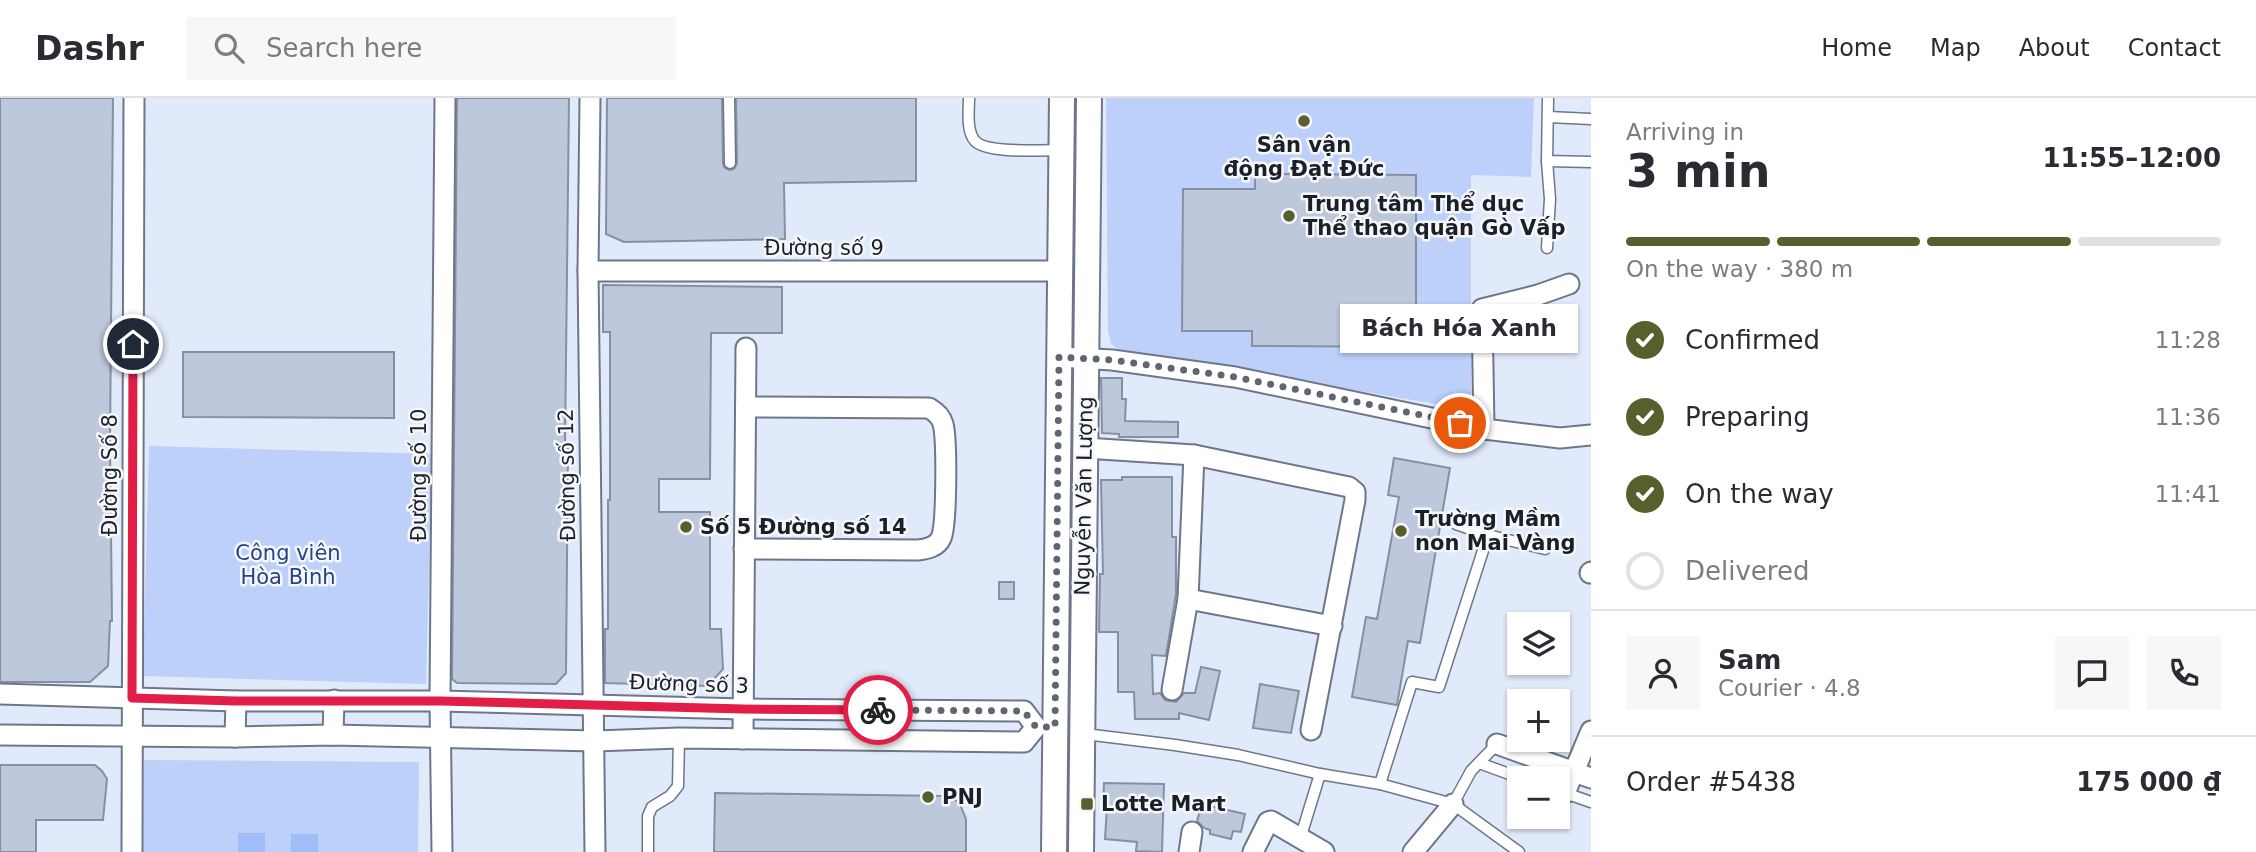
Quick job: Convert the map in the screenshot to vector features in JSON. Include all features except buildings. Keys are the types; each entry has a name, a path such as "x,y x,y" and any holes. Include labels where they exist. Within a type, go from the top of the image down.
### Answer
{"street":[{"name":"Đường Số 8","path":"132,852 134,98"},
{"name":"Đường số 10","path":"442,852 440,701 445,98"},
{"name":"Đường số 12","path":"590,98 587,271 595,852"},
{"name":"Nguyễn Văn Lượng","path":"1054,852 1046,727 1059,357 1062,98"},
{"name":"Nguyễn Văn Lượng","path":"1081,852 1089,98"},
{"name":"Đường số 9","path":"587,271 1060,271"},
{"path":"1484,429 1482,309 1569,284"},
{"path":"743,739 746,348"},
{"path":"1059,357 1086,357 1235,377 1484,429 1560,438 1591,435"},
{"path":"744,549 925,549 942,537 944,521 945,434 942,421 934,411 917,407 746,407"},
{"path":"1085,448 1194,455 1349,487 1355,492 1311,730"},
{"path":"1172,690 1188,599 1194,455"},
{"path":"1188,599 1332,625"},
{"name":"Đường số 3","path":"0,694 236,701 440,701 743,709 1024,711 1046,727"},
{"path":"333,735 334,700"},
{"path":"235,737 236,701"},
{"path":"0,735 333,735 595,741 679,738 1024,742 1046,727 1082,729"},
{"path":"1497,744 1582,775 1591,731"},
{"path":"1413,852 1453,804"},
{"path":"1253,852 1268,822 1274,821 1324,852"},
{"path":"1189,852 1192,832"}],"lane":[{"path":"729,98 730,163"},
{"path":"969,98 970,129 975,140 983,145 1011,151 1061,150"},
{"path":"1547,248 1550,199 1547,161 1548,98"},
{"path":"1548,117 1591,119"},
{"path":"1547,161 1591,162"},
{"path":"1456,524 1545,550"},
{"path":"1380,784 1412,682 1439,687 1488,535"},
{"path":"1082,729 1093,735 1175,744 1238,755 1320,774 1380,784 1453,804 1519,852"},
{"path":"648,852 648,816 652,807 670,796 678,786 679,738"},
{"path":"1453,804 1471,771 1497,744"},
{"path":"1479,764 1507,774"},
{"path":"1300,839 1320,774"},
{"path":"1570,795 1591,802"}],"green space":[{"name":"Trung tâm Thể dục Thể thao quận Gò Vấp","path":"1106,98 1534,98 1531,177 1471,175 1471,410 1120,350 1111,344 1108,331"},
{"name":"Công viên Hòa Bình","path":"149,446 432,454 426,684 143,676"},
{"path":"144,760 419,762 418,852 143,852"}],"shaded area":[{"path":"238,833 265,833 265,852 238,852"},
{"path":"291,834 318,834 318,852 291,852"}],"way so far":[{"path":"878,710 1024,711 1036,727 1055,727 1059,357 1086,357 1235,377 1460,423"}],"place":[{"name":"Sân vận động Đạt Đức","path":"1304,121"},
{"name":"Trung tâm Thể dục Thể thao quận Gò Vấp","path":"1289,216"},
{"name":"Bách Hóa Xanh","path":"1460,423"},
{"name":"Số 5 Đường số 14","path":"686,527"},
{"name":"Trường Mầm non Mai Vàng","path":"1401,531"},
{"name":"PNJ","path":"928,797"},
{"name":"Lotte Mart","path":"1087,804"}],"route":[{"path":"133,344 132,698 878,710"}]}
